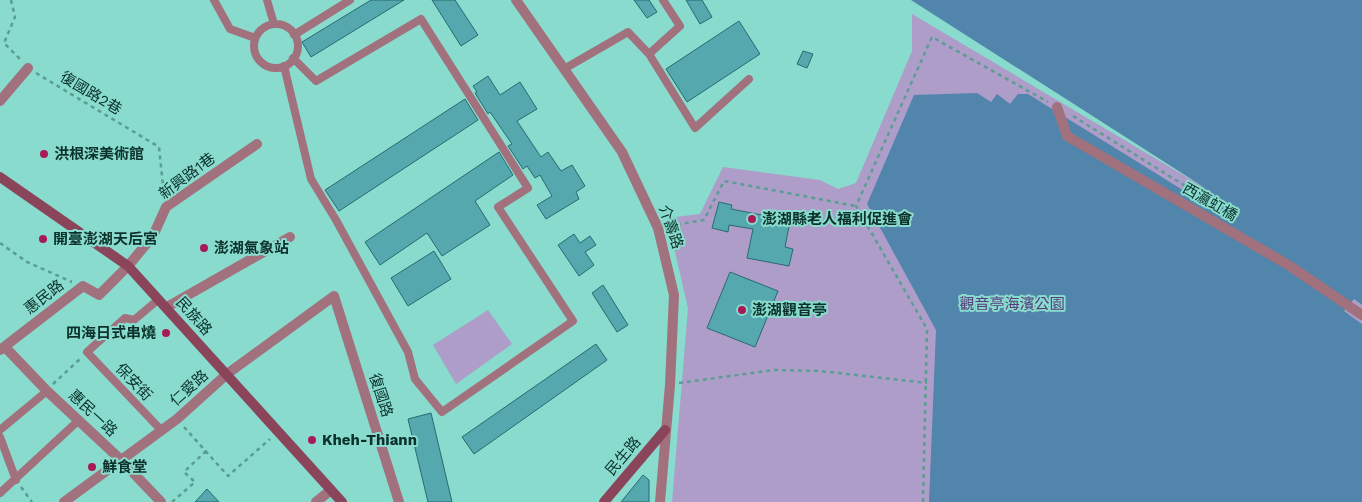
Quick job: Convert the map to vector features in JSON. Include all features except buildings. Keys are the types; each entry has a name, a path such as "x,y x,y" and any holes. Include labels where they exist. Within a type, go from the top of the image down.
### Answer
{"street":[{"name":"介壽路","path":"516,0 622,152 658,228 674,295 670,384 660,502"},
{"path":"0,101 28,68"},
{"name":"西瀛虹橋","path":"1057,107 1067,136 1290,266 1362,315"},
{"name":"新興路1巷","path":"128,266 153,236 166,207 257,144"},
{"name":"民族路","path":"0,177 128,266 342,502"},
{"path":"163,303 290,237"},
{"name":"惠民路","path":"2,349 83,286 99,295 128,266"},
{"name":"仁愛路","path":"64,502 162,431 227,374 334,296"},
{"name":"復國路","path":"334,296 399,502"},
{"name":"惠民一路","path":"2,349 121,460 161,502"},
{"name":"民生路","path":"604,502 665,430"},
{"path":"316,502 331,490"}],"lane":[{"path":"214,0 230,29 255,38"},
{"path":"266,0 274,24"},
{"path":"294,35 350,0"},
{"path":"649,54 680,26 663,0"},
{"path":"284,66 311,179 336,220 408,352 415,378 442,412 573,321 498,207 528,188 421,19 316,81 293,58"},
{"path":"274,24 285,26 294,35 297,46 293,58 284,66 270,67 258,59 254,45 255,38 262,28 274,24"},
{"path":"564,70 628,32 649,54 695,128 749,79"},
{"path":"86,352 125,318 134,320 163,303"},
{"name":"保安街","path":"86,352 162,431"},
{"path":"0,430 47,390"},
{"path":"0,493 79,420"},
{"path":"0,437 16,480"}],"path":[{"name":"復國路2巷","path":"11,0 15,17 4,43 28,68 159,147 166,207"},
{"path":"856,206 932,38 1057,107 1187,187"},
{"path":"658,228 704,220 724,181 856,206 927,329 923,502"},
{"path":"0,244 27,262 83,286"},
{"path":"47,390 86,352"},
{"path":"670,384 774,370 820,371 927,383"},
{"path":"177,419 228,476 279,431"},
{"path":"172,502 195,482 184,472 206,451"},
{"path":"16,480 32,502"}],"green space":[{"name":"觀音亭海濱公園","path":"912,14 1202,186 1362,305 1362,502 672,502 688,308 667,218 700,214 723,167 820,180 838,189 856,183 912,51"},
{"path":"488,310 512,344 456,384 433,345"}],"water":[{"name":"觀音亭海濱公園","path":"911,0 1362,0 1362,305 1354,299 1344,311 1362,324 1362,502 929,502 936,330 867,204 914,95 977,93 991,102 997,94 1010,104 1018,94 1028,94 1194,197 1202,186"}],"place":[{"name":"洪根深美術館","path":"44,154"},
{"name":"澎湖縣老人福利促進會","path":"752,219"},
{"name":"開臺澎湖天后宮","path":"43,239"},
{"name":"澎湖氣象站","path":"204,248"},
{"name":"澎湖觀音亭","path":"742,310"},
{"name":"四海日式串燒","path":"166,333"},
{"name":"Kheh-Thiann","path":"312,440"},
{"name":"鮮食堂","path":"92,467"}]}
